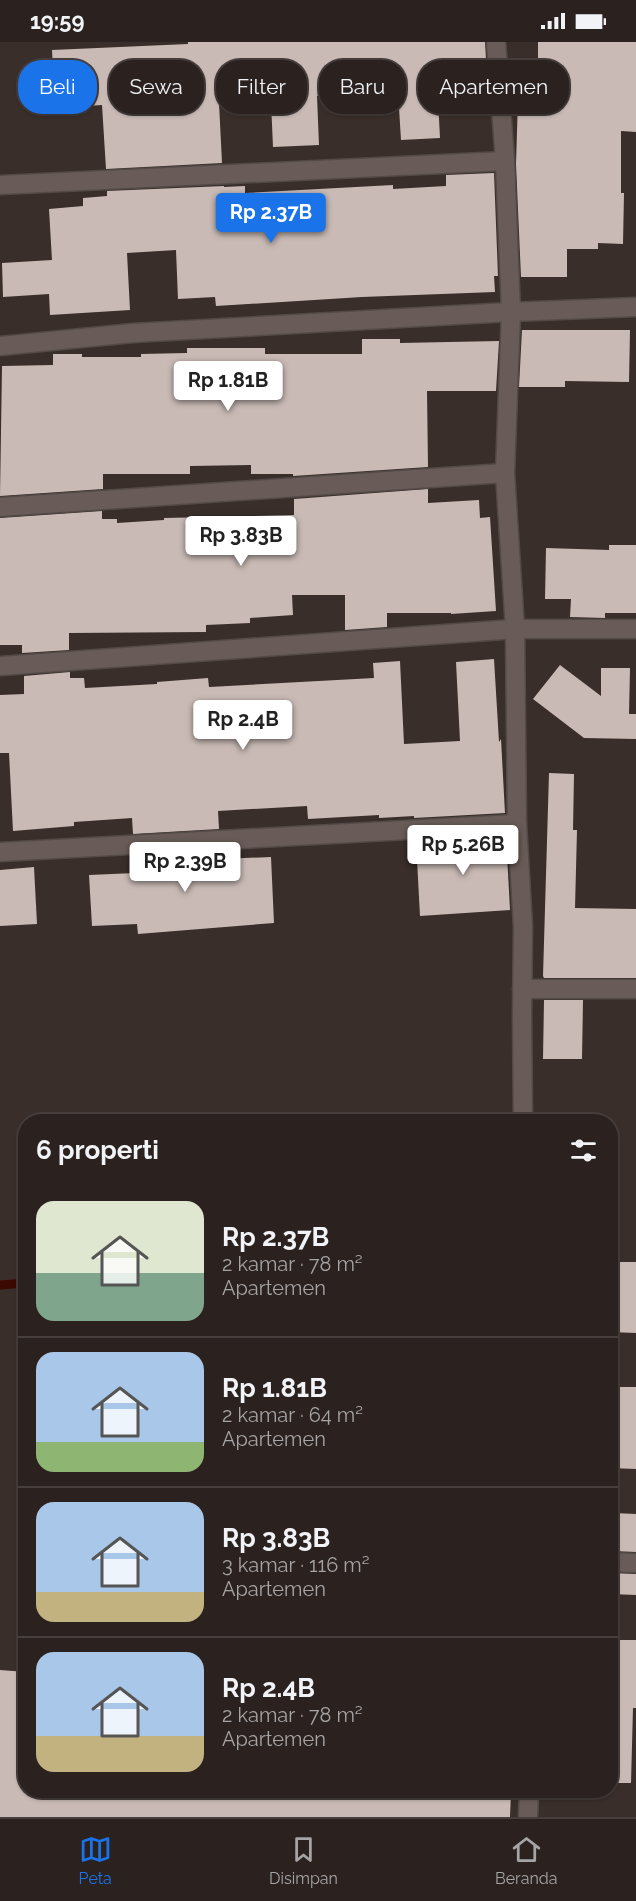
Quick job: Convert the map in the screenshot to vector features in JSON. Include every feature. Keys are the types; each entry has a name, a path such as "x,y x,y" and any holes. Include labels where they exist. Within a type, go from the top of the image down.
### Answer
{"street":[{"path":"496,42 505,161 511,312 505,473 515,628 517,824 523,927 523,1114"},
{"path":"0,185 505,161"},
{"path":"0,346 133,333 636,307"},
{"path":"0,507 505,473"},
{"path":"0,666 515,628 636,629"},
{"path":"0,852 517,824"},
{"path":"522,989 636,989"},
{"path":"618,1562 636,1563"},
{"path":"528,1817 529,1798"}],"building":[{"path":"188,42 485,42 486,60 418,60 418,114 439,114 440,138 401,140 399,114 406,114 406,60 319,60 319,96 317,96 319,145 273,147 272,114 307,114 307,60 216,60 216,114 220,114 222,163 106,169 102,105 97,105 97,60 53,60 52,50 188,44"},
{"path":"538,42 636,42 636,132 621,131 621,193 624,193 623,244 598,243 598,249 567,249 567,277 521,277 516,164 518,114 569,114 569,60 538,60"},
{"path":"494,173 498,276 494,276 495,292 216,306 215,297 178,299 176,250 127,253 130,310 50,315 49,294 3,297 2,263 52,260 49,209 83,206 83,198 107,196 107,191 224,186 245,186 245,193 393,185 393,189 446,186 446,175"},
{"path":"522,330 630,330 629,382 565,381 565,387 519,387"},
{"path":"362,339 400,339 400,343 499,341 496,391 427,391 428,467 293,476 293,474 251,474 251,465 190,466 190,474 103,474 103,489 0,496 2,366 53,365 53,354 82,354 82,357 141,357 141,354 187,353 187,348 265,348 265,354 362,354"},
{"path":"428,489 428,503 479,500 480,518 490,517 496,611 451,614 387,613 387,627 345,630 345,595 292,595 293,615 250,618 250,623 206,625 206,632 69,633 69,650 22,653 22,645 0,645 0,518 102,511 102,519 117,519 117,523 164,520 164,518 294,515 294,499"},
{"path":"609,545 636,545 636,613 605,613 605,618 570,617 571,599 545,599 546,548 609,550"},
{"path":"494,659 505,813 414,818 414,816 379,818 379,815 308,819 307,806 218,811 219,829 133,834 132,818 74,822 74,826 13,831 9,753 0,753 0,695 24,694 24,676 70,672 70,678 84,678 85,688 157,684 157,682 208,678 209,687 374,678 373,663 400,661 404,744 460,741 456,662"},
{"path":"560,665 601,696 601,668 630,668 629,714 636,714 636,739 584,738 533,699"},
{"path":"549,773 574,774 573,830 577,830 575,908 636,909 636,978 544,978 543,976"},
{"path":"506,836 510,910 420,916 416,841"},
{"path":"220,851 220,859 271,857 274,923 138,934 137,924 92,926 89,875 135,873 134,856"},
{"path":"34,867 37,924 0,926 0,870"},
{"path":"544,1000 583,1000 582,1059 543,1059"},
{"path":"618,1262 636,1262 636,1333 618,1332"},
{"path":"618,1387 636,1387 636,1469 618,1468"},
{"path":"618,1513 636,1514 636,1552 618,1551"},
{"path":"618,1573 636,1574 636,1595 618,1594"},
{"path":"618,1640 636,1640 636,1708 633,1708 631,1783 618,1783"},
{"path":"0,1670 18,1671 18,1798 511,1798 510,1817 0,1817"}],"waterway":[{"path":"0,1285 18,1284"}]}
